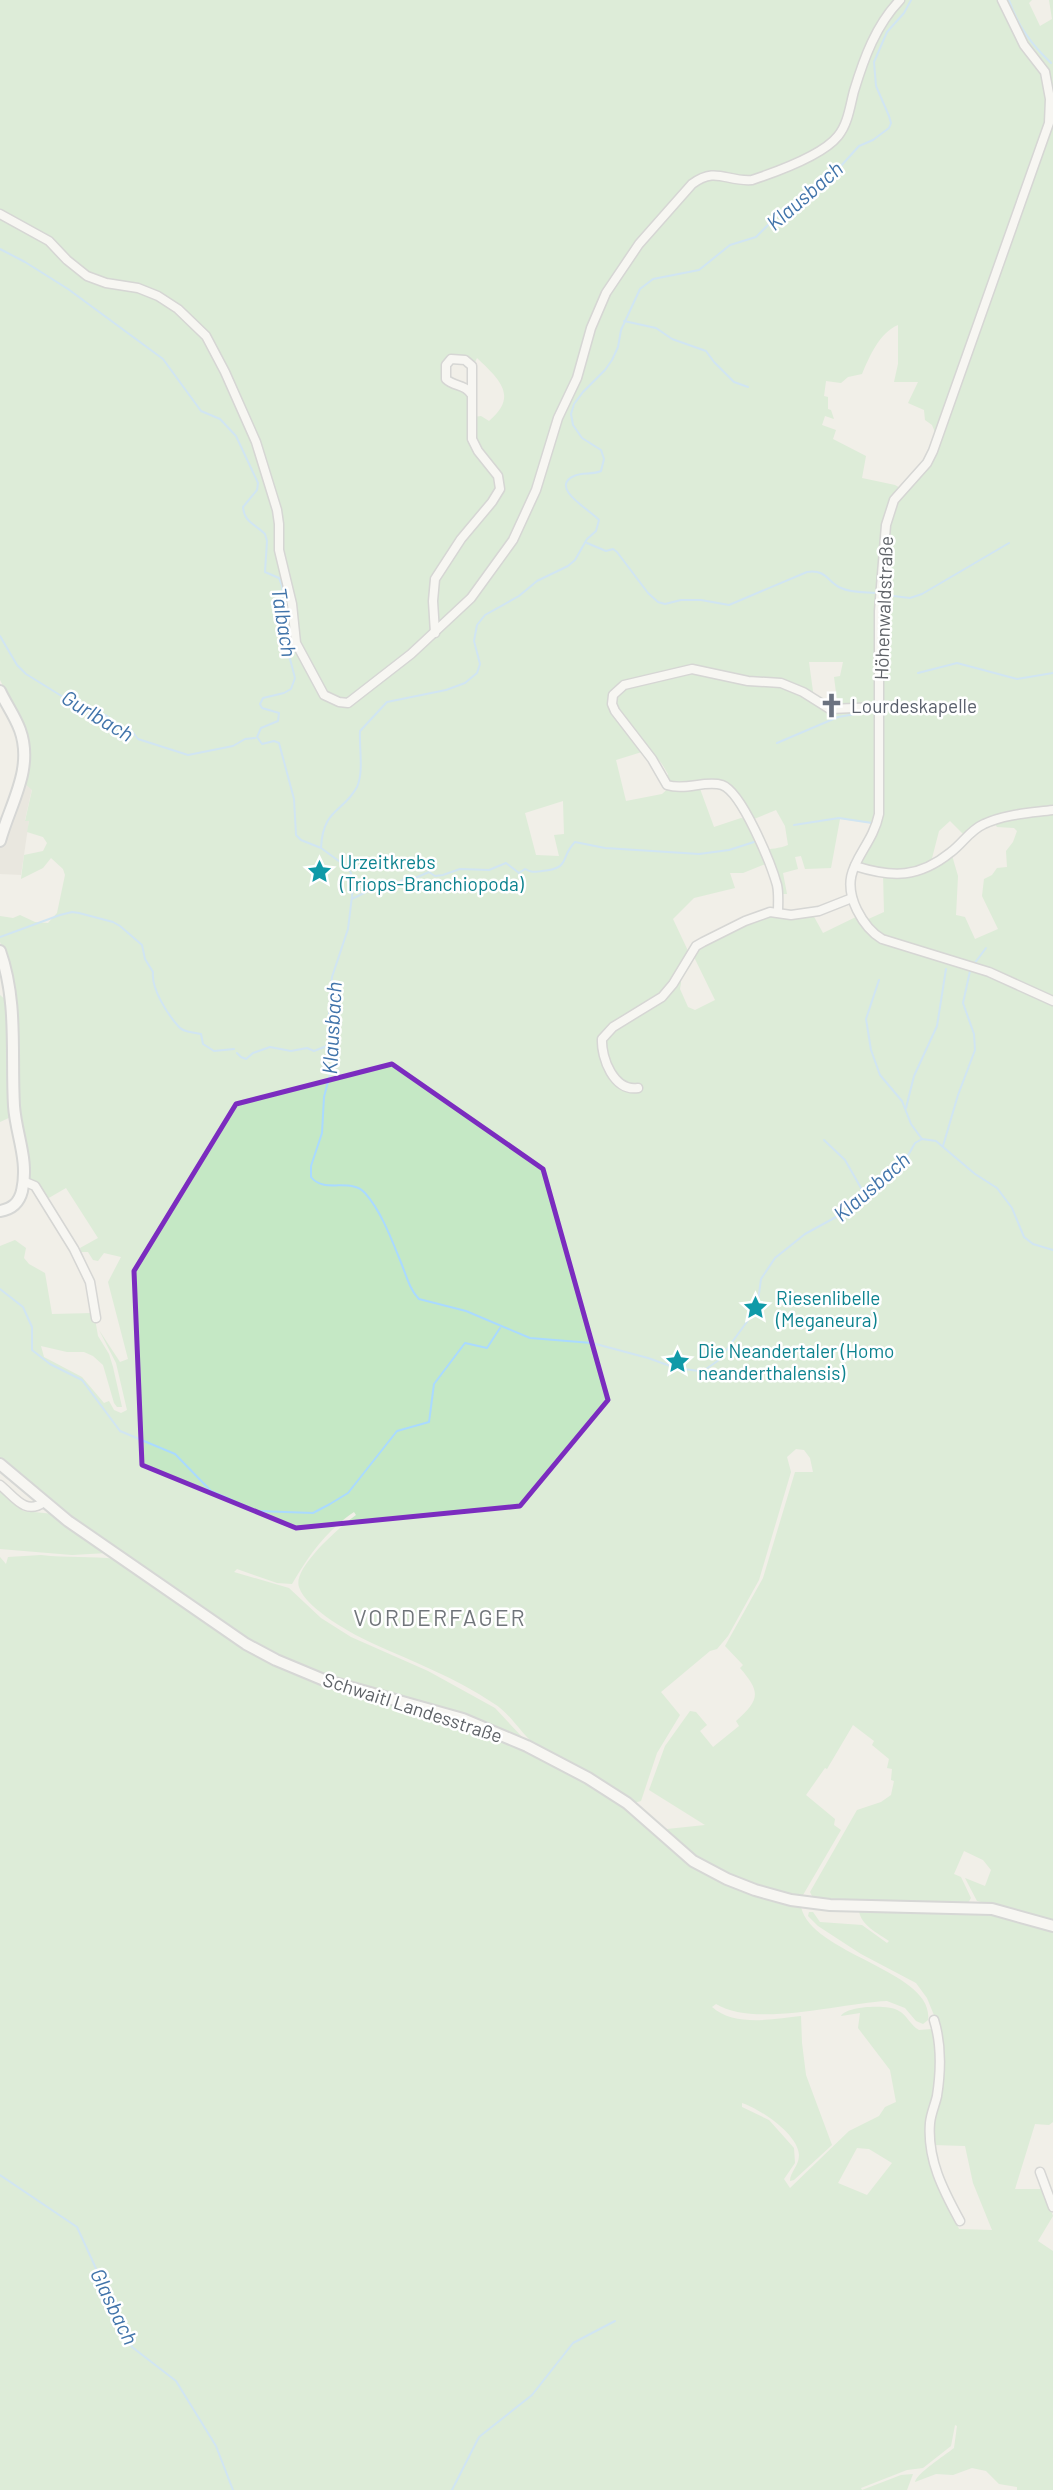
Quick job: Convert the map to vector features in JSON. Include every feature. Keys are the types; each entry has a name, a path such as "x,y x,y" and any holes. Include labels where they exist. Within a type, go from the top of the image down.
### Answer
{"street":[{"path":"0,214 50,241 67,260 87,276 106,283 138,288 158,296 178,309 206,336 256,442 277,510 279,550 292,604 296,643 324,695 343,703 354,700 435,633 484,583 520,528 536,490 558,418 577,378 591,328 606,293 639,244 701,177 718,174 744,181 752,180 793,163 834,141 844,126 862,62 881,25 900,0"},
{"name":"Höhenwaldstraße","path":"852,898 849,881 879,814 879,611 889,511 902,489 927,463 933,451 1051,122 1045,72 1024,45 1002,0"},
{"path":"435,633 433,589 438,573 500,489 498,476 472,439 472,366 465,360 451,359 446,365 446,379 467,388 471,394"},
{"path":"778,912 774,874 734,794 719,785 667,785 652,759 615,711 612,704 613,695 631,683 692,669 734,679 781,683 803,692 830,709 879,707"},
{"path":"0,691 21,734 24,764 19,790 0,841"},
{"path":"855,866 901,875 917,872 951,852 984,824 1011,816 1053,810"},
{"path":"638,1088 627,1087 611,1072 602,1049 604,1035 662,998 696,946 745,921 770,912 792,915 812,913 852,898 866,925 882,939 989,972 1053,1001"},
{"path":"0,951 12,1004 14,1103 24,1153 23,1181 18,1201 12,1207 1,1211"},
{"path":"23,1181 35,1186 74,1249 90,1282 96,1318"},
{"name":"Schwaitl Landesstraße","path":"0,1464 44,1502 112,1553 246,1644 324,1680 463,1719 527,1746 614,1794 680,1851 727,1879 791,1900 858,1907 992,1909 1053,1926"},
{"path":"0,1485 28,1508 37,1507 44,1502"},
{"path":"934,2020 941,2061 930,2121 931,2144 939,2182 960,2221"},
{"path":"1040,2172 1053,2207"}],"highlighted area":[{"path":"392,1064 543,1169 608,1400 520,1506 296,1528 142,1465 134,1271 236,1104"}],"shaded area":[{"path":"21,780 32,789 25,820 29,821 21,875 0,874 0,841"}],"green space":[{"path":"0,0 898,0 881,22 864,54 867,55 887,18 902,0 1032,0 1029,3 1040,26 1052,19 1049,0 1053,0 1053,1922 977,1901 965,1878 985,1886 991,1870 983,1860 964,1851 954,1874 961,1877 971,1898 968,1903 859,1903 813,1898 810,1892 857,1810 881,1802 891,1795 894,1781 891,1780 892,1769 887,1768 889,1759 872,1745 874,1741 853,1725 827,1769 825,1768 806,1795 835,1819 834,1825 841,1830 803,1895 771,1891 728,1875 687,1852 667,1829 705,1825 649,1790 665,1746 690,1711 696,1712 707,1725 700,1731 713,1747 739,1726 736,1721 750,1707 755,1696 752,1683 740,1668 743,1665 725,1646 763,1578 795,1472 813,1472 810,1458 804,1450 796,1449 787,1457 791,1472 759,1580 728,1636 717,1649 710,1651 661,1692 680,1715 657,1753 641,1801 634,1803 540,1749 499,1707 479,1694 355,1634 311,1604 299,1587 303,1569 320,1548 356,1515 354,1512 319,1544 292,1584 277,1583 237,1569 234,1572 289,1588 321,1618 351,1637 428,1671 495,1708 524,1739 470,1718 329,1677 278,1657 248,1641 114,1550 46,1499 0,1459 0,1246 15,1240 26,1248 24,1258 45,1273 52,1314 94,1313 98,1336 113,1367 122,1407 117,1407 114,1403 103,1365 93,1356 84,1352 67,1352 41,1346 44,1357 82,1377 104,1403 109,1401 114,1410 121,1413 127,1410 116,1363 99,1330 120,1362 128,1359 108,1282 121,1257 104,1253 98,1261 93,1260 88,1252 81,1252 80,1248 98,1238 66,1188 47,1199 35,1181 29,1179 28,1151 17,1101 15,1015 7,961 0,942 0,916 13,918 20,915 35,922 48,923 57,913 65,875 63,869 51,858 43,868 21,879 24,855 43,851 47,843 43,837 27,832 29,821 25,821 32,790 23,782 24,740 18,718 0,680 0,216 47,242 75,270 86,277 153,297 196,328 227,378 263,479 267,477 259,443 241,403 209,336 194,319 139,283 108,281 94,277 78,267 51,240 0,212","holes":["898,325 898,364 894,382 918,382 908,403 924,410 925,420 932,425 937,437 927,463 902,489 862,478 866,456 833,439 836,430 822,425 825,416 834,419 828,409 828,397 824,396 826,381 841,383 848,377 862,374 886,333","457,356 474,364 477,358 503,388 503,404 498,412 489,421 481,416 474,417 475,442 499,475 502,484 490,508 460,543 437,579 434,592 437,634 364,694 356,696 433,633 430,596 434,576 457,539 490,502 497,489 496,475 471,443 467,391 451,386 442,376 446,360","809,662 843,662 840,676 834,677 838,708 828,708 814,699","645,751 653,754 668,774 664,781 670,787 662,794 626,801 616,760","719,785 734,794 748,819 741,818 714,827 699,786","563,801 564,834 554,835 559,856 536,855 525,813","776,810 785,826 788,845 763,851 749,821","840,819 876,824 855,866 883,873 884,912 864,921 860,915 823,933 812,913 768,913 726,929 689,953 673,919 694,898 735,888 730,873 743,873 768,863 778,894 787,894 783,873 798,869 795,857 801,856 805,869 831,868","950,821 966,837 976,828 993,821 997,827 1014,828 1017,831 1006,851 1007,867 997,868 992,875 984,879 982,896 998,929 975,939 965,917 956,915 958,876 951,852 930,866 939,831","691,955 715,1000 695,1010 688,1007 680,989 679,974"]},
{"path":"0,995 8,1002 13,1116 0,1122"},
{"path":"0,1488 23,1511 54,1514 107,1553 72,1555 0,1549"},
{"path":"41,1555 116,1559 204,1621 275,1663 327,1685 473,1727 529,1751 579,1776 614,1798 676,1852 704,1871 756,1893 756,1896 801,1907 810,1924 826,1938 913,1988 925,2003 928,2020 923,2024 916,2021 905,2008 887,2001 775,2014 733,2011 716,2004 712,2007 731,2017 743,2019 767,2020 801,2016 806,2075 832,2145 790,2181 798,2162 797,2147 785,2131 768,2117 742,2103 742,2107 769,2120 794,2148 795,2163 784,2179 790,2188 849,2131 879,2116 885,2107 896,2102 890,2070 858,2028 860,2013 841,2016 859,2008 894,2009 919,2030 932,2029 937,2037 939,2060 928,2136 930,2161 939,2190 959,2229 992,2230 973,2183 965,2146 933,2143 933,2118 938,2097 942,2050 938,2025 927,1998 916,1983 861,1954 818,1926 808,1916 809,1912 813,1912 820,1922 862,1925 887,1943 889,1941 866,1924 859,1910 991,1913 1053,1930 1053,2122 1049,2125 1035,2124 1015,2189 1043,2189 1053,2216 1038,2241 1053,2251 1053,2490 1017,2490 1017,2487 999,2484 986,2471 972,2468 953,2475 936,2474 915,2482 926,2469 954,2448 955,2425 951,2446 923,2468 907,2470 861,2488 862,2490 0,2490 0,1557 6,1564 8,1557","holes":["857,2148 869,2149 892,2163 867,2195 838,2183"]},
{"path":"913,2474 907,2490 862,2490 901,2475"}],"waterway":[{"name":"Klausbach","path":"911,0 904,13 887,32 874,62 876,86 889,116 889,128 859,146 830,178 780,213 756,237 730,245 699,270 653,279 640,289 621,330 612,360 583,392 574,404 571,414 573,425 582,438 601,450 604,459 601,471 577,475 567,481 569,493 599,520 596,531 587,539 575,560 485,615 477,625 474,641 480,664 477,673 465,683 446,690 387,702 360,731 359,781 352,795 326,825 321,848 347,867 351,873 353,888 348,929 332,977 329,1013 333,1063 324,1097 322,1133 311,1166 311,1177 316,1182 352,1186 365,1193 381,1216 410,1286 419,1299 466,1311 530,1338 592,1343 676,1368 699,1371 719,1360 757,1308 761,1279 775,1258 805,1234 847,1211 906,1159 915,1143 922,1139 936,1141 975,1174 997,1188 1012,1208 1024,1237 1033,1244 1053,1250"},
{"path":"1009,0 1026,34 1051,63"},
{"name":"Talbach","path":"0,249 68,289 163,359 201,411 220,419 236,436 258,483 257,490 243,507 248,519 265,534 265,572 279,578 282,586 285,640 295,678 291,689 263,698 260,704 262,708 279,713 278,721 261,728 257,737 262,744 274,741 279,743 294,799 296,835 301,840 321,848"},
{"path":"624,321 656,328 672,339 706,351 734,382 748,387"},
{"path":"587,543 606,551 613,549 617,552 648,593 658,602 665,604 681,600 701,600 729,605 807,572 819,572 845,590 876,593"},
{"path":"885,595 910,598 922,594 1009,543"},
{"name":"Gurlbach","path":"0,636 17,665 26,674 68,700 107,716 116,724 131,730 138,739 188,755 233,746 245,739 255,738"},
{"path":"918,673 957,663 1017,679 1053,673"},
{"path":"777,743 838,717 873,711"},
{"path":"794,825 839,818 872,823"},
{"path":"352,899 380,885 394,887 406,877 415,878 429,872 435,876 460,869 489,870 506,863 519,873 525,869 533,872 551,870 561,865 575,842 605,848 699,854 729,850 754,842"},
{"path":"0,937 72,912 113,922 142,945 145,959 153,972 157,994 179,1027 201,1034 203,1044 214,1051 234,1049"},
{"path":"974,964 986,948"},
{"path":"906,1108 914,1076 937,1026 946,969"},
{"path":"943,1146 975,1050 974,1034 963,1003 970,971"},
{"path":"879,980 866,1019 871,1050 880,1075 902,1101 911,1124 922,1139"},
{"path":"237,1053 246,1059 253,1053 270,1047 291,1051 307,1048 314,1051 332,1044"},
{"path":"824,1140 845,1160 865,1195"},
{"path":"0,1289 23,1307 32,1327 32,1350 50,1364 82,1380 120,1431 175,1454 211,1491 257,1511 313,1513 348,1493 397,1431 429,1422 434,1384 465,1343 487,1348 500,1328"},
{"name":"Glasbach","path":"0,2175 77,2227 132,2347 176,2381 216,2446 233,2490"},
{"path":"452,2490 479,2437 532,2395 573,2343 615,2321"}],"place":[{"name":"Lourdeskapelle","path":"831,705"},
{"name":"Urzeitkrebs (Triops-Branchiopoda)","path":"320,872"},
{"name":"Riesenlibelle (Meganeura)","path":"756,1308"},
{"name":"Die Neandertaler (Homo neanderthalensis)","path":"678,1361"}],"district":[{"name":"VORDERFAGER","path":"440,1617"}]}
